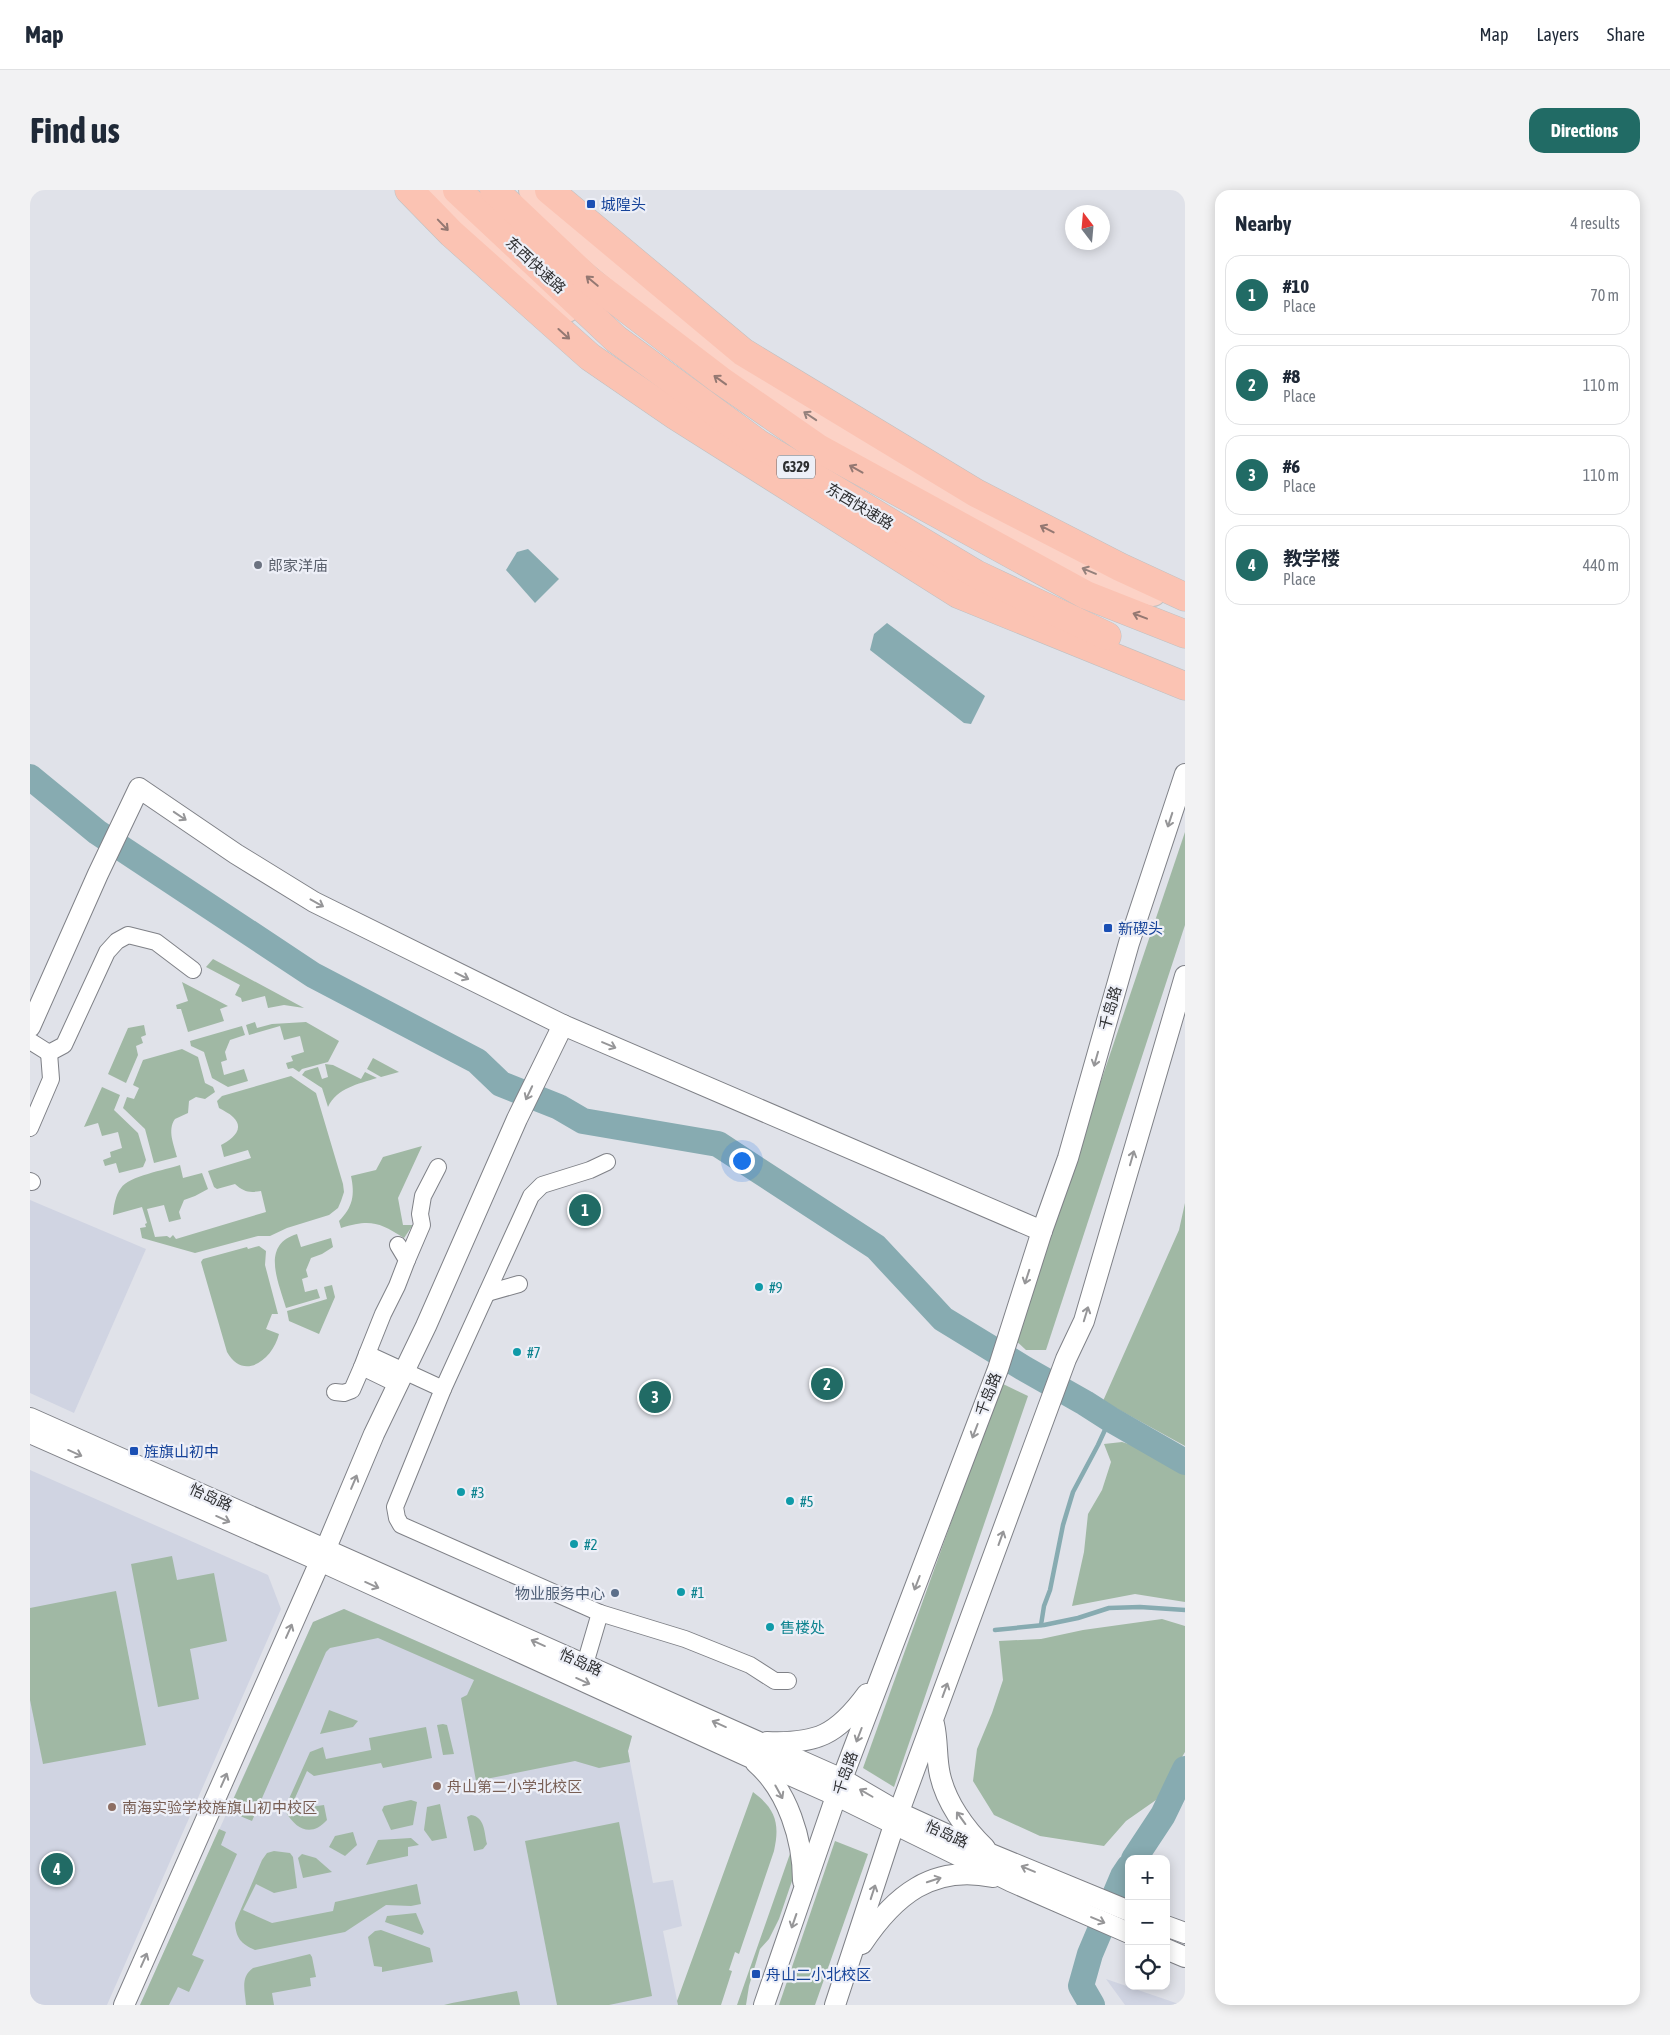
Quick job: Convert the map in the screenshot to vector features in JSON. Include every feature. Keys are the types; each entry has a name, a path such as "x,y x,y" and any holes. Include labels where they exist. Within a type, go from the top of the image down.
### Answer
{"highway":[{"path":"409,190 452,234 590,357 676,416 958,594 1129,665 1185,684"},
{"name":"东西快速路","path":"457,190 616,339 759,444 976,574 1079,623 1185,669"},
{"name":"东西快速路","path":"494,190 590,280 720,380 818,448 1086,595 1185,634"},
{"path":"550,190 743,352 976,493 1120,567 1185,597"}],"main road":[{"path":"437,190 506,258 673,397 840,503 976,584 1185,684"},
{"path":"532,190 572,230 729,362 916,486 1091,573 1185,604"}],"street":[{"name":"千岛路","path":"764,2005 840,1788 998,1369 1042,1231 1068,1158 1129,943 1185,774"},
{"path":"30,1027 98,874 140,788 236,854 314,902 563,1025 1042,1231"},
{"path":"50,1053 64,1045 107,952 117,941 128,935 156,942 193,970"},
{"path":"835,2005 897,1819 1066,1359 1084,1322 1185,976"},
{"path":"124,2005 323,1555 374,1434 426,1326 517,1119 563,1025"},
{"path":"30,1041 50,1053"},
{"path":"30,1128 51,1079 50,1053"},
{"path":"607,1162 590,1170 542,1185 531,1196 443,1389 395,1507 397,1518 401,1525 600,1613 685,1639 750,1665 774,1681 788,1681"},
{"path":"335,1392 344,1393 352,1390 382,1314 397,1286 422,1225 420,1214 423,1196 438,1167"},
{"path":"398,1245 407,1260"},
{"path":"487,1293 519,1284"},
{"path":"364,1360 401,1378 443,1389"},
{"name":"怡岛路","path":"30,1418 323,1555 585,1664 752,1748 840,1788 897,1819 992,1854 1070,1897 1125,1910"},
{"path":"30,1433 323,1555 752,1748 807,1741 821,1736 852,1716 882,1675"},
{"path":"585,1664 600,1613"},
{"path":"934,1722 940,1773 945,1791 953,1807 978,1841 992,1854"},
{"path":"752,1748 765,1772 778,1788 788,1808 801,1848 803,1894"},
{"path":"897,1819 1010,1881"},
{"path":"851,1960 873,1928 902,1896 919,1885 939,1877 984,1875 1070,1897 1125,1931"},
{"path":"1170,1928 1185,1934"},
{"path":"1170,1951 1185,1957"}],"shaded area":[{"path":"30,1200 146,1249 74,1413 30,1393"},
{"name":"南海实验学校旌旗山初中校区","path":"30,1470 268,1575 281,1609 107,2005 30,2005"},
{"name":"舟山第二小学北校区","path":"344,1609 632,1736 628,1751 653,1883 673,1880 682,1926 663,1931 678,2005 140,2005 313,1622"},
{"path":"1106,1979 1125,1986 1125,1990 1138,1990 1181,2005 1125,2005"}],"green space":[{"path":"1185,832 1185,925 1046,1350 1026,1350 1014,1339"},
{"path":"213,959 304,1008 284,1005 268,1008 265,996 242,1002 241,998 235,995 240,985 206,967"},
{"path":"182,982 228,1006 220,1009 224,1021 188,1032 181,1009 177,1009 176,1005 188,1001"},
{"path":"255,1022 257,1028 272,1024 306,1022 339,1041 328,1062 302,1069 299,1072 293,1068 288,1069 286,1063 293,1061 291,1056 304,1052 300,1036 284,1040 280,1026 249,1035 246,1025"},
{"path":"144,1025 146,1035 141,1037 143,1043 136,1046 138,1055 126,1083 108,1074 128,1028"},
{"path":"242,1026 245,1035 230,1040 225,1052 227,1060 221,1062 224,1075 244,1069 248,1081 228,1087 212,1078 204,1052 191,1046 190,1041"},
{"path":"182,1049 198,1057 205,1083 213,1087 215,1092 205,1099 196,1097 189,1101 188,1113 175,1119 173,1123 172,1138 177,1157 154,1163 145,1129 123,1108 127,1097 134,1099 139,1088 133,1085 143,1060"},
{"path":"373,1058 399,1072 381,1077 367,1069"},
{"path":"325,1064 333,1065 361,1079 365,1072 377,1078 342,1091 328,1107 322,1088 302,1075 305,1071 318,1067 322,1079 328,1077"},
{"path":"291,1076 316,1093 343,1184 344,1192 338,1208 329,1215 287,1228 270,1236 258,1236 195,1253 142,1238 140,1228 146,1227 145,1224 147,1223 142,1207 113,1215 117,1194 125,1184 139,1177 180,1165 183,1178 202,1173 208,1189 184,1200 179,1212 181,1219 169,1222 164,1205 147,1209 155,1237 167,1236 170,1238 173,1235 176,1239 266,1212 261,1191 247,1191 235,1184 217,1189 214,1187 208,1171 251,1158 248,1150 224,1157 221,1145 236,1134 238,1126 237,1121 233,1117 219,1108 217,1101 222,1096"},
{"path":"102,1087 120,1095 114,1110 138,1133 146,1160 143,1167 119,1173 116,1163 105,1166 103,1160 111,1157 110,1152 122,1148 118,1132 102,1136 98,1123 84,1127"},
{"path":"422,1146 398,1198 403,1225 413,1225 404,1238 381,1225 367,1223 341,1228 339,1221 350,1206 353,1195 351,1176 376,1170 383,1157"},
{"path":"1185,1203 1185,1446 1103,1401 1179,1230"},
{"path":"297,1234 301,1247 331,1238 333,1247 311,1258 306,1270 308,1277 302,1279 305,1292 317,1289 320,1298 286,1308 277,1276 275,1256 279,1247 286,1239"},
{"path":"259,1246 266,1251 265,1265 278,1314 272,1314 266,1329 279,1334 271,1352 257,1364 249,1366 241,1365 234,1361 227,1352 201,1262 203,1259 247,1247 248,1249"},
{"path":"332,1285 335,1297 319,1334 289,1321 287,1311 327,1299 324,1287"},
{"path":"1001,1383 1028,1396 894,1787 863,1768"},
{"path":"1122,1442 1138,1447 1185,1471 1185,1602 1135,1594 1072,1606 1084,1552 1088,1514 1102,1490 1111,1462 1104,1444"},
{"path":"172,1556 177,1580 214,1573 227,1641 190,1649 199,1699 158,1707 131,1564"},
{"path":"116,1591 146,1745 43,1764 30,1700 30,1608"},
{"path":"344,1609 632,1736 628,1751 630,1762 599,1768 575,1761 476,1781 461,1698 467,1695 474,1680 378,1638 330,1648 326,1652 252,1821 228,1811 313,1622"},
{"path":"1162,1619 1185,1626 1185,1752 1156,1800 1126,1821 1104,1846 1040,1836 994,1815 973,1781 977,1749 1003,1680 999,1641 1041,1639 1083,1630"},
{"path":"329,1710 358,1721 353,1727 320,1734"},
{"path":"437,1725 447,1725 454,1754 443,1755"},
{"path":"426,1727 432,1758 383,1768 381,1763 314,1776 307,1771 295,1798 310,1807 324,1805 327,1820 310,1830 299,1827 286,1812 288,1801 310,1752 323,1747 326,1759 371,1750 369,1738"},
{"path":"753,1792 761,1798 771,1811 776,1825 776,1841 739,1954 735,1952 729,1970 732,1971 721,2005 678,2005 677,2001"},
{"path":"411,1800 417,1802 413,1825 391,1830 382,1810 384,1806"},
{"path":"440,1804 447,1838 432,1841 424,1830 427,1807"},
{"path":"471,1815 476,1816 481,1822 487,1844 483,1849 474,1851 467,1817"},
{"path":"619,1822 652,1996 609,2005 557,2005 525,1841"},
{"path":"219,1829 226,1832 221,1845 237,1854 192,1955 204,1960 189,1992 178,1987 169,2005 140,2005"},
{"path":"353,1832 357,1845 345,1856 329,1847 335,1836"},
{"path":"411,1838 419,1845 408,1847 408,1856 366,1865 378,1840"},
{"path":"835,1841 868,1854 815,2005 779,2005"},
{"path":"792,1848 793,1878 779,1919 769,1939 760,1949 749,1986 746,2005 737,2005"},
{"path":"274,1851 290,1853 293,1857 297,1888 274,1893 256,1884 243,1910 272,1923 333,1911 335,1902 417,1884 421,1904 411,1906 386,1905 345,1932 255,1950 240,1940 235,1923 262,1860 267,1853"},
{"path":"302,1854 316,1858 332,1872 303,1878 298,1858"},
{"path":"416,1913 424,1932 422,1935 385,1922 387,1916"},
{"path":"381,1930 430,1948 433,1962 382,1972 382,1967 374,1966 368,1937 375,1931"},
{"path":"310,1954 316,1977 310,1978 311,1986 272,1993 274,2005 246,2005 245,1980 253,1968"},
{"path":"517,1991 520,2005 444,2005 452,2003"}],"water":[{"path":"528,549 559,579 535,603 506,570 517,552"},
{"path":"887,623 985,696 971,724 964,723 870,650 874,634"}],"waterway":[{"path":"30,777 97,832 313,975 477,1061 501,1084 559,1107 583,1121 718,1144 876,1247 943,1319 1185,1462"},
{"path":"1041,1625 1063,1525 1073,1492 1110,1419"},
{"path":"995,1630 1044,1625 1078,1618 1109,1608 1140,1607 1185,1610"},
{"path":"1137,1855 1163,1815 1185,1769"},
{"path":"1092,2005 1081,1986 1090,1954 1125,1873"}],"place":[{"name":"城隍头","path":"591,204"},
{"name":"郎家洋庙","path":"258,565"},
{"name":"新碶头","path":"1108,928"},
{"name":"#10","path":"585,1210"},
{"name":"#9","path":"759,1287"},
{"name":"#7","path":"517,1352"},
{"name":"#8","path":"827,1384"},
{"name":"#6","path":"655,1397"},
{"name":"旌旗山初中","path":"134,1451"},
{"name":"#3","path":"461,1492"},
{"name":"#5","path":"790,1501"},
{"name":"#2","path":"574,1544"},
{"name":"#1","path":"681,1592"},
{"name":"物业服务中心","path":"615,1593"},
{"name":"售楼处","path":"770,1627"},
{"name":"舟山第二小学北校区","path":"437,1786"},
{"name":"南海实验学校旌旗山初中校区","path":"112,1807"},
{"name":"教学楼","path":"57,1869"},
{"name":"舟山二小北校区","path":"756,1974"}]}
